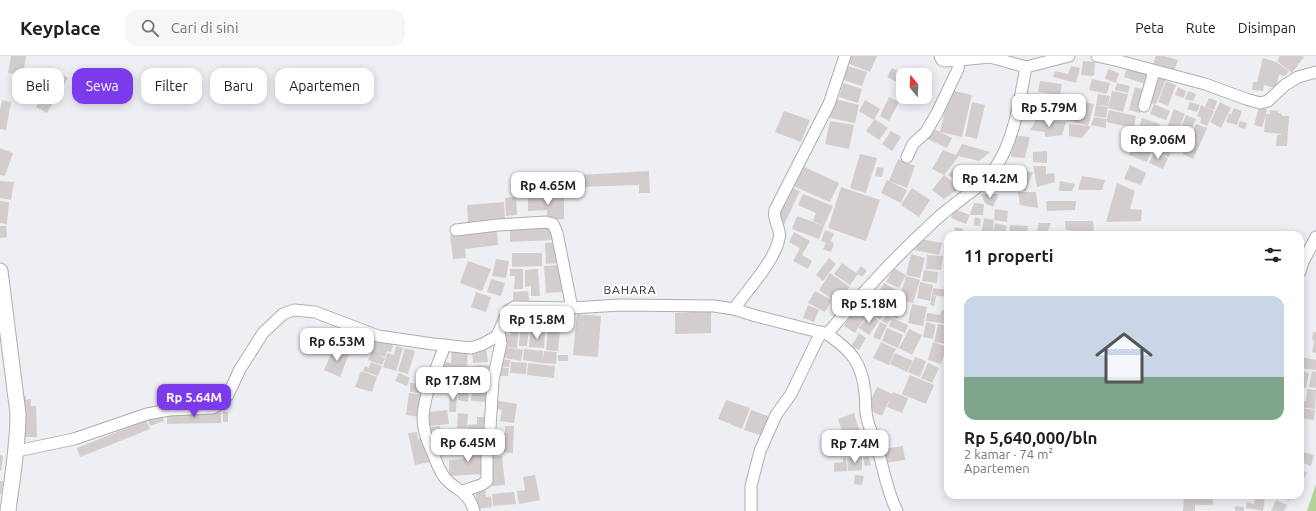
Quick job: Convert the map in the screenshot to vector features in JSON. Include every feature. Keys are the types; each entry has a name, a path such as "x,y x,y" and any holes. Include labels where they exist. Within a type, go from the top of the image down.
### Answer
{"main road":[{"path":"0,271 2,299 18,414 16,451 8,511"}],"street":[{"path":"734,309 766,266 777,245 780,234 775,219 775,210 829,104 845,56"},
{"path":"940,56 944,61 990,57 1026,67 1069,56"},
{"path":"1097,56 1119,60 1205,84 1246,99 1262,103 1268,101 1295,78 1316,72"},
{"path":"907,157 915,141 926,132 937,113 958,69 959,60"},
{"path":"751,511 751,486 760,451 774,418 791,394 824,333 930,225 984,180 996,168 1009,140 1016,117 1026,67"},
{"path":"1144,106 1154,71"},
{"path":"456,230 498,225 546,222 553,224 557,233 572,308"},
{"path":"1304,260 1316,237"},
{"path":"16,451 74,439 147,414 169,410 213,408 222,403 228,395 240,369 263,333 283,314 294,310 315,312 378,336 471,348 497,336 511,308 709,306 734,309 824,333 842,344 850,352 859,366 864,390 867,419 878,450 892,501 897,511"},
{"path":"463,491 482,485 487,481 487,452 490,434 490,410 501,343 499,332"},
{"path":"445,345 426,400 423,419 429,444 443,476 448,482 463,491 468,496 474,511"}],"green space":[{"path":"1316,484 1316,511 1307,511"}],"building":[{"path":"11,56 26,56 24,68 12,68 12,74 8,73"},
{"path":"850,56 877,56 870,72 847,63"},
{"path":"1156,56 1164,56 1178,60 1174,71 1153,64"},
{"path":"1280,56 1304,57 1292,73 1277,61"},
{"path":"1263,58 1276,62 1289,71 1285,76 1279,75 1276,88 1264,85 1263,91 1252,90 1253,82 1257,82"},
{"path":"1083,61 1095,62 1094,76 1081,75"},
{"path":"848,66 867,72 862,86 843,80"},
{"path":"1071,66 1080,68 1076,83 1053,77 1055,71 1068,74"},
{"path":"1127,67 1148,74 1145,84 1124,77"},
{"path":"892,68 896,70 896,82 887,77"},
{"path":"1108,69 1119,73 1116,83 1105,79"},
{"path":"64,76 68,78 64,85"},
{"path":"1155,76 1166,79 1156,104 1148,103"},
{"path":"1092,79 1110,83 1107,94 1089,90"},
{"path":"1040,81 1062,84 1060,95 1038,92"},
{"path":"1166,81 1176,85 1168,106 1158,102"},
{"path":"843,83 862,89 858,103 839,97"},
{"path":"1117,83 1130,86 1128,93 1115,90"},
{"path":"1135,87 1146,90 1140,113 1129,110"},
{"path":"1178,87 1186,91 1184,98 1175,95"},
{"path":"950,90 972,95 962,137 940,132"},
{"path":"1112,91 1128,94 1123,112 1108,108"},
{"path":"1188,91 1196,94 1193,101 1185,99"},
{"path":"1045,94 1067,98 1066,109 1044,105"},
{"path":"1098,94 1110,96 1108,106 1096,105"},
{"path":"889,97 896,100 896,104 898,104 889,121 880,116"},
{"path":"1209,98 1217,101 1214,110 1205,107"},
{"path":"835,99 859,105 855,123 830,118"},
{"path":"2,100 11,102 6,130 0,129 0,110"},
{"path":"865,100 880,109 874,120 859,111"},
{"path":"1074,100 1094,104 1088,126 1069,120"},
{"path":"972,102 985,105 977,139 965,136"},
{"path":"1190,102 1200,105 1197,112 1187,109"},
{"path":"1220,102 1231,108 1221,128 1210,122"},
{"path":"38,104 52,104 47,113 36,107"},
{"path":"1154,104 1170,111 1166,120 1150,114"},
{"path":"1096,105 1108,107 1106,118 1094,116"},
{"path":"1201,105 1214,111 1207,126 1200,123 1201,118 1197,116"},
{"path":"1039,106 1061,109 1059,120 1037,116"},
{"path":"1026,107 1038,108 1034,117 1022,117"},
{"path":"1259,107 1267,109 1266,114 1270,114 1270,110 1278,111 1278,113 1282,114 1282,116 1289,116 1287,146 1276,146 1277,135 1281,135 1282,125 1281,134 1264,132 1266,115 1262,127 1254,125"},
{"path":"1234,108 1242,111 1237,125 1226,122 1229,114 1231,114"},
{"path":"1174,109 1185,114 1178,131 1167,127"},
{"path":"1109,110 1136,116 1134,128 1106,122"},
{"path":"784,111 810,120 801,142 775,132"},
{"path":"1186,115 1196,119 1189,136 1179,132"},
{"path":"1094,117 1106,119 1106,128 1091,125"},
{"path":"1142,118 1160,124 1157,131 1152,129 1150,134 1138,130"},
{"path":"875,119 888,128 879,140 866,131"},
{"path":"1036,120 1066,122 1062,135 1045,137 1045,132 1030,130"},
{"path":"830,121 854,125 849,149 825,144"},
{"path":"1240,121 1247,123 1245,129 1238,127"},
{"path":"1069,124 1091,126 1082,138 1069,136"},
{"path":"1196,124 1207,128 1201,142 1190,137"},
{"path":"930,127 952,138 947,148 925,138"},
{"path":"1162,127 1175,131 1172,142 1158,138"},
{"path":"891,131 901,137 892,151 882,144"},
{"path":"1139,134 1155,141 1152,150 1135,143"},
{"path":"1012,135 1030,137 1025,158 1011,157"},
{"path":"1190,138 1201,142 1193,159 1183,154"},
{"path":"1158,142 1172,147 1169,157 1154,152"},
{"path":"962,144 990,152 979,161 959,156 944,175 932,169 943,150 956,155"},
{"path":"1134,144 1152,150 1147,162 1129,155"},
{"path":"0,148 13,153 5,176 0,175"},
{"path":"1047,151 1047,163 1033,162 1033,152"},
{"path":"1154,152 1168,158 1163,169 1149,163"},
{"path":"860,154 877,158 866,193 850,188"},
{"path":"898,159 915,166 907,188 889,181"},
{"path":"958,164 975,176 963,186 948,175"},
{"path":"1130,165 1146,173 1141,185 1124,179"},
{"path":"802,166 839,183 830,202 793,186"},
{"path":"1033,166 1046,166 1046,174 1054,173 1055,182 1037,187"},
{"path":"877,167 884,168 882,177 875,176"},
{"path":"649,171 650,193 639,193 639,185 580,187 579,175"},
{"path":"1015,171 1033,172 1025,191 1012,186"},
{"path":"944,175 960,188 944,199 932,190"},
{"path":"1082,176 1105,180 1102,190 1078,190"},
{"path":"887,180 907,190 901,203 881,193"},
{"path":"0,181 14,182 11,200 0,198"},
{"path":"1060,181 1075,184 1072,191 1059,191"},
{"path":"1117,183 1135,191 1130,209 1142,210 1141,221 1106,222"},
{"path":"790,187 800,191 783,227 776,218"},
{"path":"841,187 880,200 866,241 828,228"},
{"path":"912,188 930,200 919,217 901,205"},
{"path":"1018,192 1036,192 1038,208 1020,205"},
{"path":"803,194 833,206 824,226 813,221 816,213 798,205"},
{"path":"981,194 999,194 993,207 985,203"},
{"path":"564,196 564,219 547,220 547,210 528,211 528,197"},
{"path":"516,197 517,215 506,216 505,198"},
{"path":"0,201 9,202 7,224 0,223"},
{"path":"1046,201 1076,201 1075,210 1047,211"},
{"path":"504,202 505,221 468,223 467,205"},
{"path":"974,203 984,204 983,215 970,215"},
{"path":"954,209 970,215 966,224 951,218"},
{"path":"995,209 1008,211 1007,222 994,220"},
{"path":"797,216 824,226 819,239 792,229"},
{"path":"975,217 981,219 980,226 973,225"},
{"path":"984,218 994,220 993,231 982,231"},
{"path":"1065,221 1093,221 1094,231 1066,230"},
{"path":"995,223 1007,226 1005,231 993,231"},
{"path":"1039,223 1051,223 1048,231 1037,231"},
{"path":"552,225 552,240 510,242 510,227"},
{"path":"1010,225 1028,226 1027,231 1009,231"},
{"path":"0,226 6,226 7,237 0,238"},
{"path":"955,227 963,229 963,231 954,231"},
{"path":"497,229 498,245 465,249 466,258 453,259 450,235"},
{"path":"825,230 834,233 831,241 834,243 831,252 823,249 826,243 821,241"},
{"path":"794,232 810,241 802,255 812,261 808,269 793,261 800,248 789,242"},
{"path":"921,239 942,243 939,255 914,250"},
{"path":"556,242 558,263 546,264 545,243"},
{"path":"512,253 542,253 542,266 512,267"},
{"path":"911,254 925,258 920,278 906,275"},
{"path":"927,255 943,256 941,270 926,269"},
{"path":"829,258 836,264 823,281 816,275"},
{"path":"496,259 509,261 506,278 492,276"},
{"path":"468,261 491,269 482,291 460,283"},
{"path":"842,263 856,273 861,266 867,271 862,277 858,274 850,285 834,274"},
{"path":"561,265 563,292 546,293 544,266"},
{"path":"894,268 906,275 899,288 886,282"},
{"path":"510,269 523,269 523,289 514,289 515,276 510,276"},
{"path":"538,269 540,296 531,296 531,286 525,287 525,270"},
{"path":"924,270 938,272 937,283 922,281"},
{"path":"830,273 850,287 835,301 819,290"},
{"path":"906,276 920,280 913,303 899,299"},
{"path":"491,279 505,283 501,296 487,292"},
{"path":"920,282 933,285 930,301 917,298"},
{"path":"884,283 898,291 880,320 867,312"},
{"path":"933,288 944,289 944,296 932,295"},
{"path":"528,291 529,302 513,303 513,292"},
{"path":"815,291 832,300 825,312 808,303"},
{"path":"476,292 491,297 486,312 471,307"},
{"path":"932,295 936,296 934,306 930,305"},
{"path":"894,300 904,305 897,319 888,314"},
{"path":"912,304 927,307 923,326 908,323"},
{"path":"808,305 819,310 814,322 803,318"},
{"path":"529,310 545,310 546,330 530,331"},
{"path":"942,310 944,310 944,323 926,321 927,313 940,315"},
{"path":"711,311 711,333 675,334 675,313"},
{"path":"854,311 865,318 855,333 844,326"},
{"path":"549,312 562,313 561,329 548,328"},
{"path":"577,314 601,316 598,357 573,355"},
{"path":"869,314 879,321 869,335 859,328"},
{"path":"887,314 892,318 887,324 882,321"},
{"path":"519,317 527,319 525,327 517,326"},
{"path":"892,318 908,325 905,333 889,326"},
{"path":"880,322 887,325 880,340 873,337"},
{"path":"926,322 936,325 933,339 923,337"},
{"path":"504,324 511,324 510,331 504,331"},
{"path":"938,324 944,325 944,343 934,342"},
{"path":"512,326 519,327 517,348 501,346 502,334 511,335"},
{"path":"520,328 529,329 527,346 519,346"},
{"path":"887,328 903,335 898,348 882,341"},
{"path":"548,329 560,331 558,351 546,350"},
{"path":"909,329 922,335 912,355 899,348"},
{"path":"530,331 545,332 544,348 529,347"},
{"path":"1313,332 1316,332 1316,353 1312,352 1314,341 1312,339"},
{"path":"859,333 866,338 859,350 851,346"},
{"path":"373,336 394,341 391,352 387,351 385,357 378,355 385,358 382,365 368,360 371,353 368,352"},
{"path":"881,342 896,349 889,365 873,358"},
{"path":"933,342 944,346 944,356 941,364 928,360"},
{"path":"396,346 403,348 396,371 383,367 387,353 394,355"},
{"path":"501,346 523,350 521,361 499,357"},
{"path":"334,347 349,354 340,377 324,370"},
{"path":"405,348 415,351 408,374 398,371"},
{"path":"452,348 468,350 467,366 494,366 492,385 470,383 469,389 458,388 458,382 436,380 438,361 451,363"},
{"path":"486,349 488,362 473,363 472,350"},
{"path":"524,349 543,351 542,363 523,360"},
{"path":"544,351 557,352 556,364 542,363"},
{"path":"895,353 913,361 907,372 890,364"},
{"path":"558,355 568,355 568,361 558,361"},
{"path":"915,357 926,361 920,377 908,372"},
{"path":"1304,358 1316,360 1316,370 1304,368"},
{"path":"499,359 510,360 509,367 498,366"},
{"path":"371,362 382,366 378,376 363,371 365,366 369,368"},
{"path":"511,362 527,363 526,374 510,373"},
{"path":"528,363 555,366 554,378 527,375"},
{"path":"928,363 939,368 932,383 921,378"},
{"path":"497,367 509,368 508,376 497,376"},
{"path":"361,371 377,377 372,392 355,387"},
{"path":"1312,371 1316,372 1316,388 1309,387"},
{"path":"1304,372 1309,373 1306,388 1304,387"},
{"path":"399,373 410,378 407,386 395,381"},
{"path":"910,375 934,385 926,404 902,394"},
{"path":"410,383 422,384 421,393 410,392"},
{"path":"877,387 892,394 893,392 908,398 902,413 887,407 890,398 882,416 867,409"},
{"path":"450,389 457,390 456,412 449,412"},
{"path":"472,389 490,390 489,402 471,401"},
{"path":"1307,389 1316,390 1315,409 1304,408 1304,401 1306,401"},
{"path":"459,391 469,392 468,402 458,400"},
{"path":"409,393 423,395 420,417 406,415"},
{"path":"26,396 26,400 31,399 31,406 36,406 37,437 25,437 24,408 19,397"},
{"path":"494,400 517,404 514,423 500,421 502,410 493,408"},
{"path":"726,400 750,408 742,429 718,419"},
{"path":"1304,409 1315,410 1314,420 1304,419"},
{"path":"447,410 449,424 430,426 428,412"},
{"path":"751,410 773,418 766,437 744,430"},
{"path":"223,412 228,412 228,422 223,422"},
{"path":"161,413 164,421 150,426 147,417"},
{"path":"221,413 221,423 167,424 167,414"},
{"path":"458,413 468,414 467,428 457,428"},
{"path":"854,413 861,436 846,441 838,419"},
{"path":"477,417 488,417 489,439 468,439 468,425 477,424"},
{"path":"146,420 150,429 80,457 77,448"},
{"path":"440,426 441,434 430,435 429,427"},
{"path":"505,426 514,426 513,453 492,452 493,433 505,433"},
{"path":"417,432 418,439 426,437 431,462 415,465 408,433"},
{"path":"433,436 445,436 445,446 433,446"},
{"path":"483,446 484,474 449,476 449,460 464,459 463,447"},
{"path":"903,446 905,460 885,463 883,449"},
{"path":"1304,452 1314,455 1311,466 1304,463"},
{"path":"0,455 3,456 1,471 0,471"},
{"path":"502,456 505,485 491,486 489,457"},
{"path":"868,456 871,465 865,466 863,458"},
{"path":"846,457 847,471 834,472 834,463 843,462 843,458"},
{"path":"862,457 862,470 848,471 847,458"},
{"path":"1304,471 1307,473 1304,478"},
{"path":"535,475 540,500 519,504 517,491 525,490 523,477"},
{"path":"855,475 864,476 862,485 854,484"},
{"path":"0,481 3,481 1,494 0,494"},
{"path":"485,487 486,497 491,496 492,507 478,509 475,489"},
{"path":"514,492 516,504 493,506 492,494"},
{"path":"1184,499 1213,499 1213,505 1195,505 1195,511 1183,511"},
{"path":"1255,499 1265,499 1263,511 1246,508 1247,502 1254,504"},
{"path":"1276,500 1287,505 1284,511 1271,511"},
{"path":"1235,506 1244,507 1244,511 1235,511"}],"district":[{"name":"BAHARA","path":"630,289"}]}
